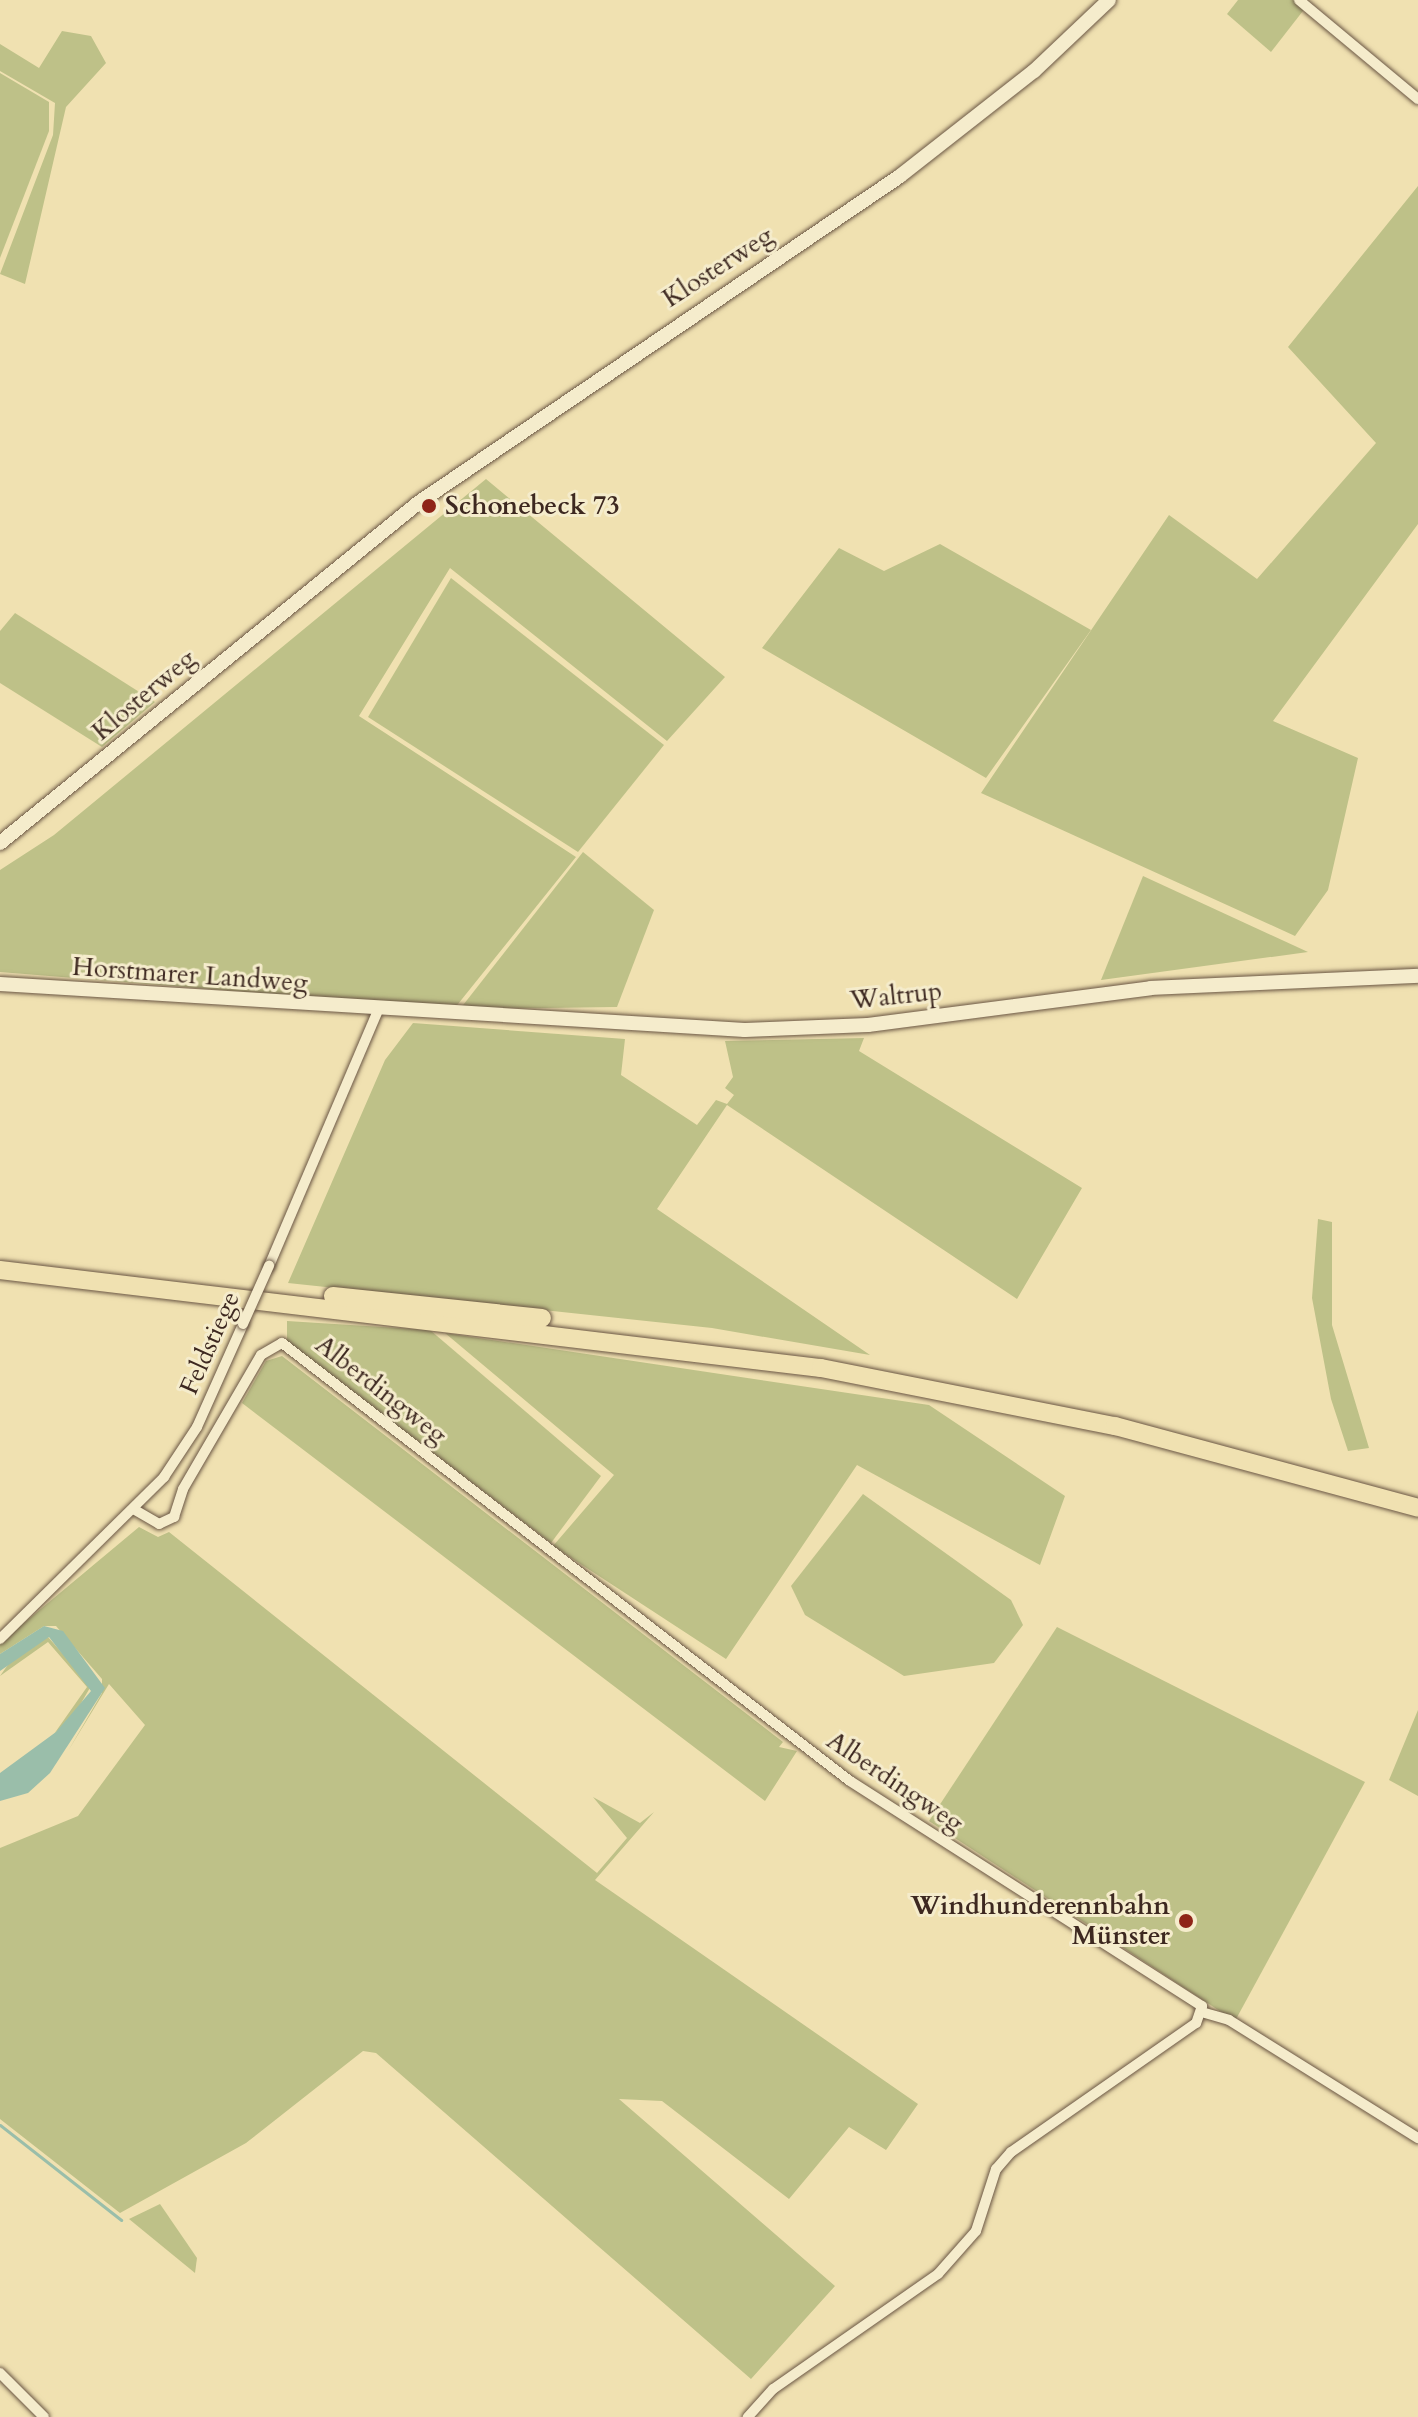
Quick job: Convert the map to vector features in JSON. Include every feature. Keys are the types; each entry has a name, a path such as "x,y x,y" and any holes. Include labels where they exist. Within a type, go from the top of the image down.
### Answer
{"highway":[{"path":"0,1262 430,1304 816,1355 1135,1419 1418,1496"},
{"path":"0,1270 821,1368 1115,1426 1418,1508"}],"main road":[{"name":"Klosterweg","path":"0,843 342,562 553,404 900,176 1034,71 1109,0"},
{"name":"Waltrup","path":"378,1011 776,1030 1173,986 1418,976"},
{"name":"Horstmarer Landweg","path":"0,984 378,1011"}],"street":[{"path":"1299,0 1418,99"},
{"name":"Feldstiege","path":"0,1639 135,1510 188,1442 269,1266 378,1011"},
{"name":"Alberdingweg","path":"135,1510 159,1524 174,1517 261,1355 282,1343 850,1781 1193,1997 1205,2013"},
{"path":"748,2417 773,2389 947,2265 982,2221 996,2169 1011,2152 1205,2013 1229,2020 1418,2138"},
{"path":"0,2373 44,2417"}],"green space":[{"path":"1238,0 1295,0 1306,7 1271,52 1227,14"},
{"path":"62,31 91,36 106,63 66,107 25,284 0,274 53,135 55,103 0,71 0,44 39,68"},
{"path":"0,73 49,102 49,131 0,258"},
{"path":"1418,186 1418,524 1273,721 1358,758 1328,890 1295,936 981,793 1169,515 1257,579 1376,443 1288,347"},
{"path":"486,479 725,677 667,741 450,568 359,716 576,857 454,1009 0,972 0,870 54,835"},
{"path":"940,544 1091,630 986,778 762,648 839,548 884,571"},
{"path":"451,578 664,745 578,852 368,717"},
{"path":"15,613 155,702 102,747 0,683 0,631"},
{"path":"583,852 654,910 617,1007 460,1009"},
{"path":"1143,876 1308,952 1101,980"},
{"path":"413,1023 625,1039 621,1075 697,1125 716,1100 727,1104 734,1095 725,1088 733,1077 725,1041 864,1038 859,1051 1082,1188 1017,1299 727,1105 657,1209 870,1355 712,1328 288,1283 385,1060"},
{"path":"1318,1219 1332,1222 1332,1325 1369,1448 1348,1451 1331,1399 1312,1298"},
{"path":"287,1321 430,1330 601,1476 551,1543 287,1341"},
{"path":"445,1333 929,1405 1065,1496 1040,1565 857,1465 726,1659 553,1546 614,1475"},
{"path":"282,1356 783,1742 779,1747 797,1751 765,1801 242,1403 266,1361"},
{"path":"863,1494 1011,1600 1023,1625 994,1663 904,1676 805,1615 791,1586"},
{"path":"139,1527 158,1537 169,1532 597,1873 627,1838 593,1797 640,1823 654,1812 595,1880 918,2104 886,2150 849,2127 789,2199 662,2101 619,2099 835,2286 751,2379 376,2053 363,2051 246,2143 120,2213 0,2119 0,1848 78,1816 145,1725 109,1684 68,1751 102,1693 102,1679 56,1626 44,1626 0,1654 0,1643"},
{"name":"Windhunderennbahn Münster","path":"1057,1627 1365,1782 1235,2021 929,1821"},
{"path":"48,1637 91,1686 73,1717 54,1734 87,1687 48,1642 0,1676 12,1659"},
{"path":"1418,1710 1418,1796 1389,1780"},
{"path":"160,2204 197,2258 195,2273 129,2219"}],"shaded area":[{"path":"44,1626 63,1631 105,1688 50,1773 28,1793 0,1801 0,1773 56,1732 91,1691 49,1637 0,1671 0,1654"}],"waterway":[{"path":"0,2125 121,2220"}],"place":[{"name":"Schonebeck 73","path":"429,506"},
{"name":"Windhunderennbahn Münster","path":"1186,1921"}]}
